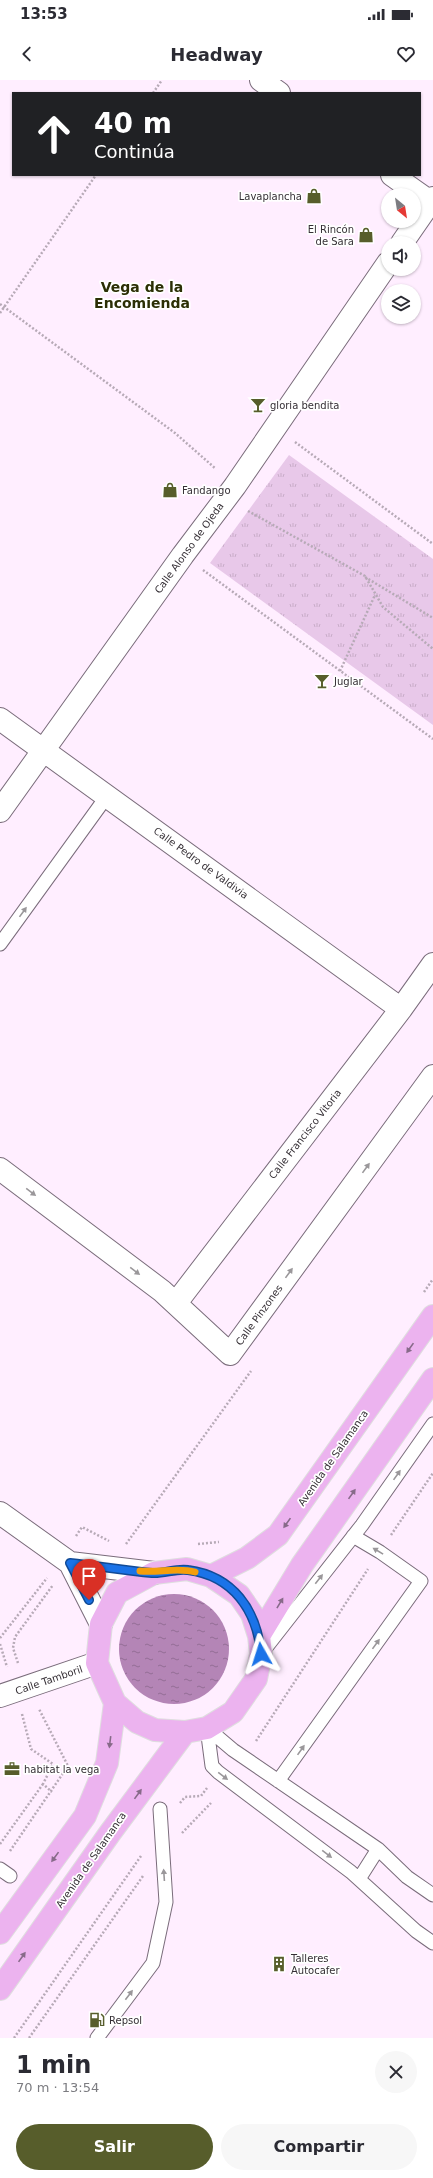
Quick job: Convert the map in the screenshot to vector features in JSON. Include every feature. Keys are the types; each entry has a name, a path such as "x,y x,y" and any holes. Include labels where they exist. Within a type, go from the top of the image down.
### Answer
{"highway":[{"name":"Avenida de Salamanca","path":"211,1576 247,1558 278,1535 433,1316"},
{"path":"260,1645 252,1614 239,1595 211,1576 187,1569 154,1573 117,1593 101,1624 97,1663 115,1703 137,1722 155,1730 185,1732 207,1728 233,1712 256,1679 260,1645 302,1565 433,1378"},
{"path":"0,1933 85,1816 107,1763 115,1703"},
{"name":"Avenida de Salamanca","path":"0,1989 110,1833 185,1732"}],"street":[{"path":"261,80 278,92"},
{"path":"393,176 432,202 407,236"},
{"name":"Calle Alonso de Ojeda","path":"0,812 183,555 235,486 381,273"},
{"name":"Calle Pedro de Valdivia","path":"0,719 401,1009"},
{"name":"Calle Francisco Vitoria","path":"176,1303 401,1009 433,964"},
{"name":"Calle Pinzones","path":"0,1168 176,1303 230,1354 433,1076"},
{"path":"0,1513 70,1563 101,1624"},
{"path":"70,1563 154,1573"},
{"name":"Calle Tamboril","path":"0,1696 97,1663"}],"lane":[{"path":"0,944 107,796"},
{"path":"260,1645 353,1536 433,1424"},
{"path":"278,1782 421,1581 380,1552 353,1536"},
{"path":"207,1728 233,1750 278,1782 378,1849 407,1877 433,1895"},
{"path":"207,1728 212,1766 218,1772 360,1880 416,1931 433,1943"},
{"path":"97,2038 152,1963 166,1902 160,1809"},
{"path":"360,1880 378,1849"}],"path":[{"path":"154,92 162,80"},
{"path":"0,313 95,176"},
{"path":"275,428 433,544"},
{"path":"183,555 433,739"},
{"path":"365,576 433,618"},
{"path":"340,671 375,594"},
{"path":"420,1298 433,1279"},
{"path":"253,1744 433,1472"},
{"path":"194,1544 227,1542"},
{"path":"21,1670 13,1648 15,1637 55,1583"},
{"path":"0,1644 9,1674"},
{"path":"9,1853 52,1792 68,1766 37,1705"},
{"path":"0,1844 43,1784 53,1764 31,1749 21,1709"},
{"path":"43,1784 52,1792"},
{"path":"185,1797 201,1796"},
{"path":"29,2038 162,1848"},
{"path":"14,2038 145,1852"}],"green space":[{"path":"289,455 433,559 433,725 210,563"}],"water":[{"path":"174,1594 195,1598 205,1603 213,1610 220,1618 225,1628 229,1649 225,1670 220,1680 213,1688 205,1695 195,1700 174,1704 153,1700 143,1695 135,1688 128,1680 123,1670 119,1649 123,1628 128,1618 135,1610 143,1603 153,1598"}],"slow traffic":[{"path":"140,1571 154,1573 187,1569 195,1572"}],"place":[{"name":"Lavaplancha","path":"314,196"},
{"name":"El Rincón de Sara","path":"366,235"},
{"name":"gloria bendita","path":"258,405"},
{"name":"Fandango","path":"170,490"},
{"name":"Juglar","path":"322,681"},
{"name":"habitat la vega","path":"12,1769"},
{"name":"Talleres Autocafer","path":"279,1964"},
{"name":"Repsol","path":"97,2020"}],"district":[{"name":"Vega de la Encomienda","path":"142,296"}],"route":[{"path":"89,1600 70,1563 154,1573 187,1569 211,1576 239,1595 252,1614 259,1636 261,1654"}]}
